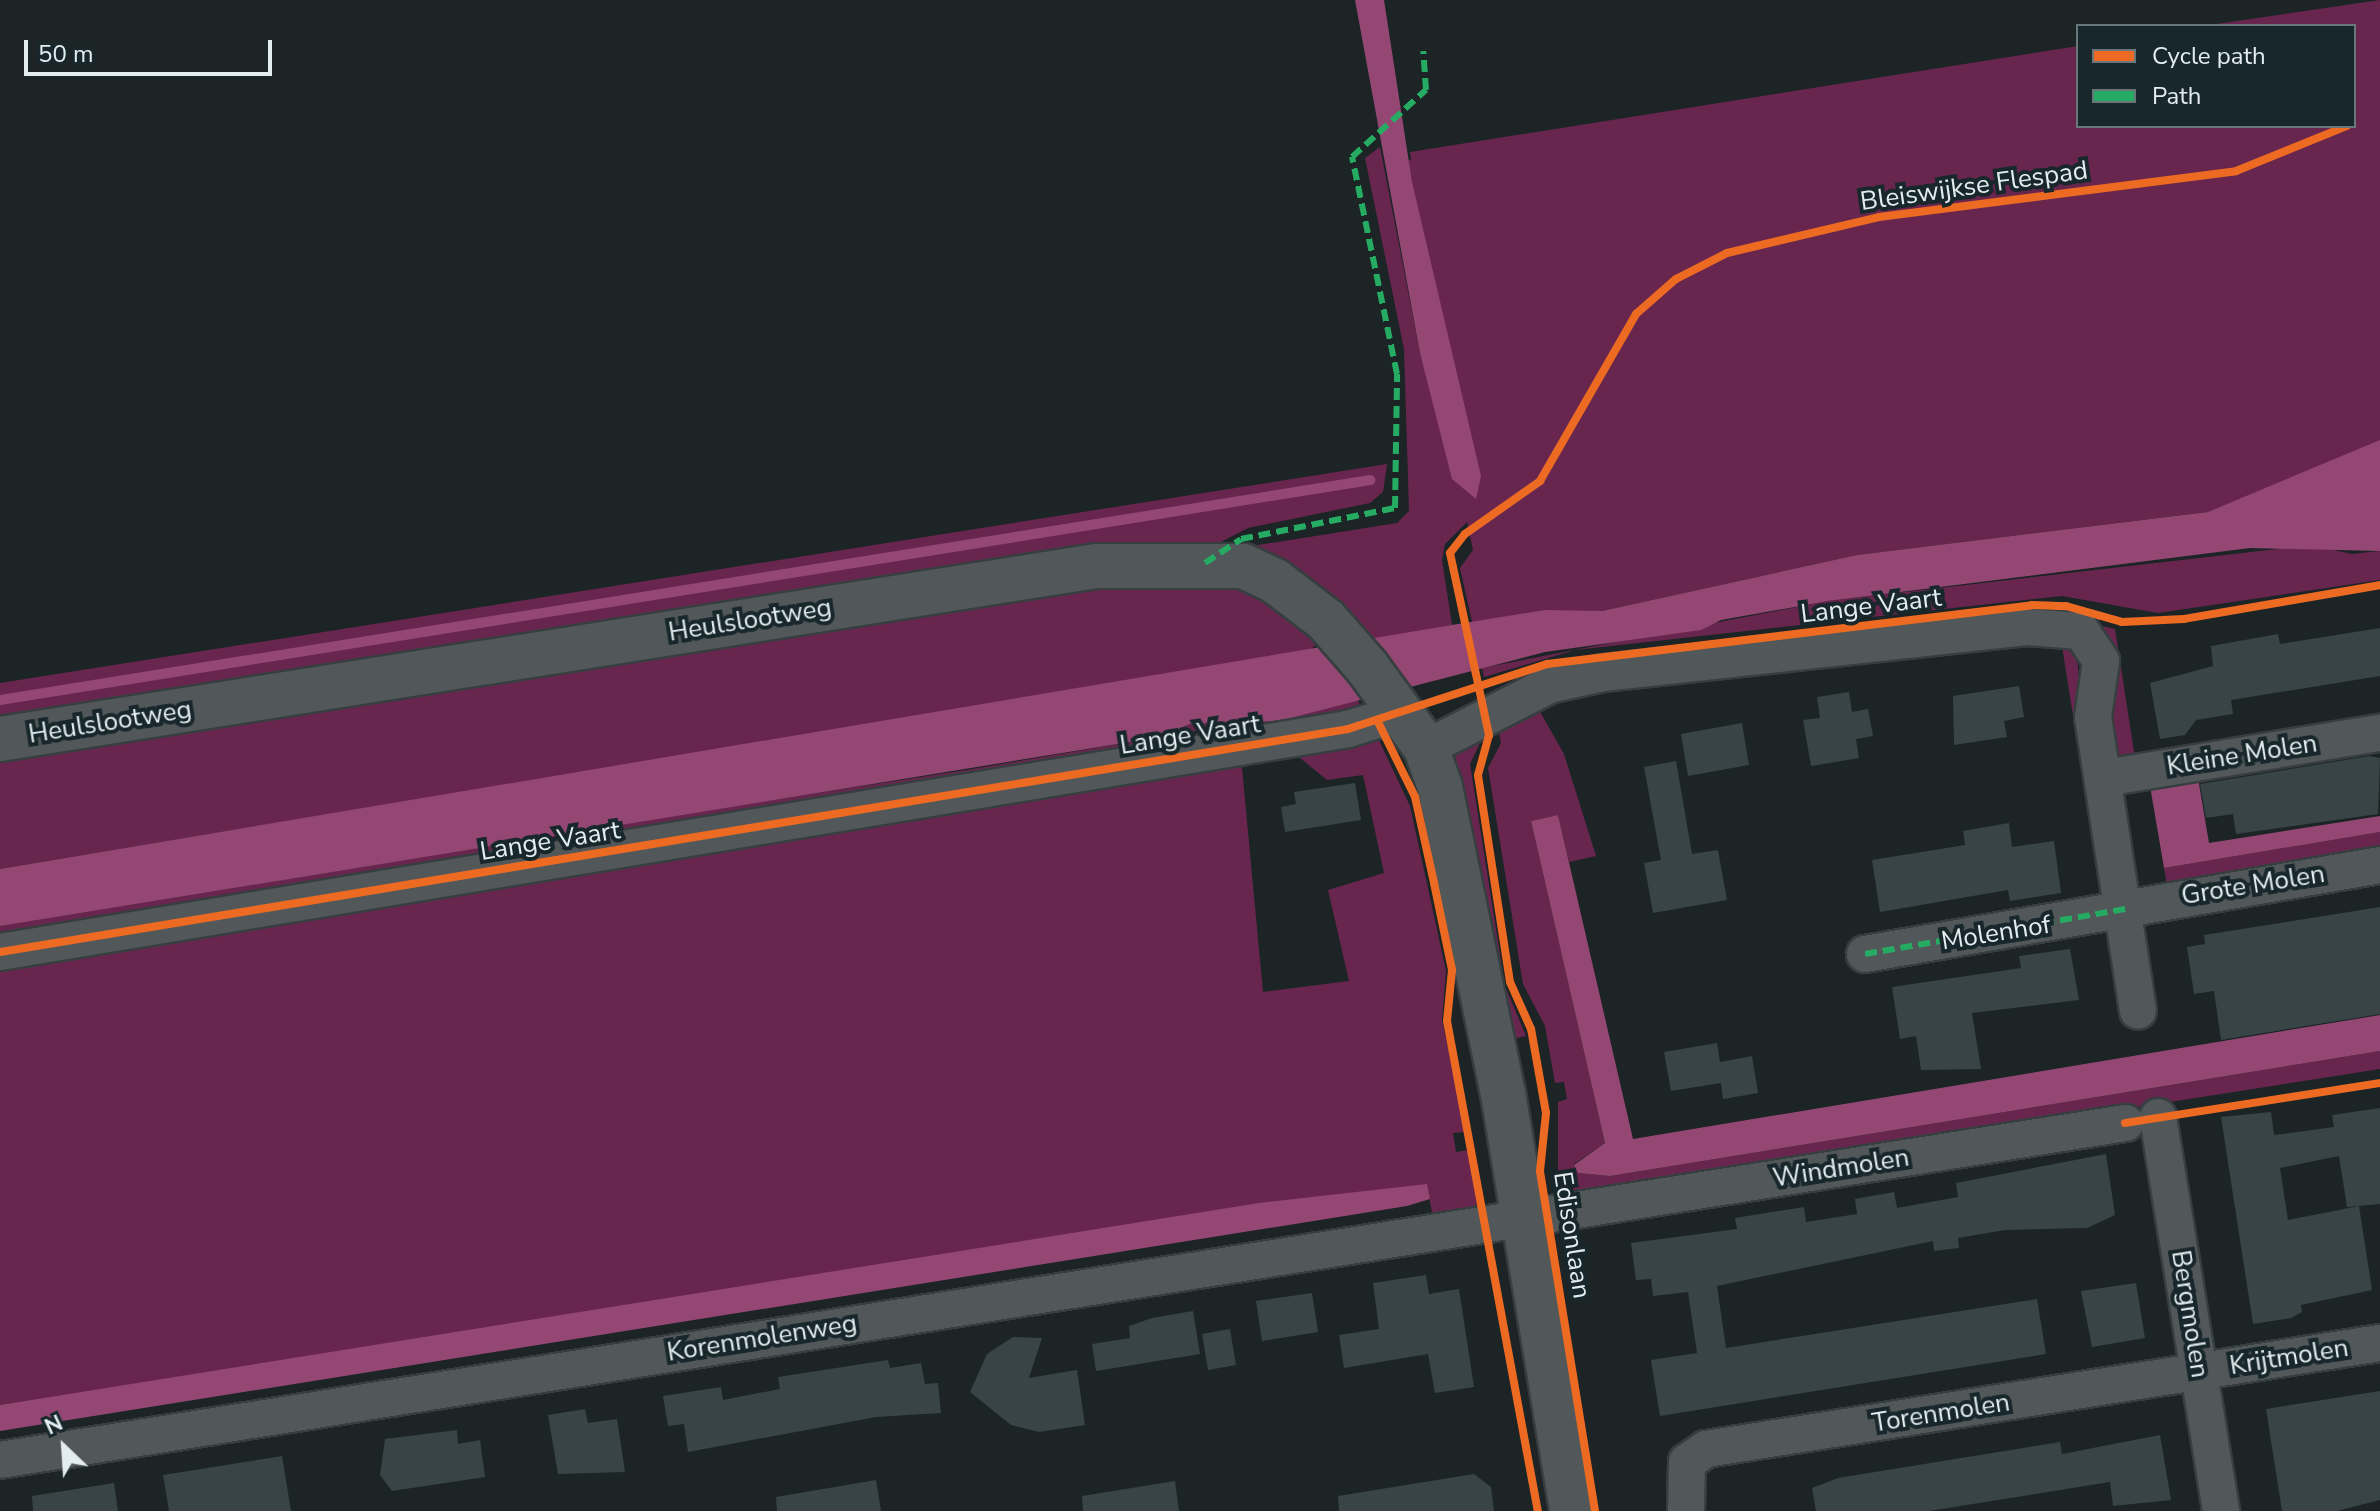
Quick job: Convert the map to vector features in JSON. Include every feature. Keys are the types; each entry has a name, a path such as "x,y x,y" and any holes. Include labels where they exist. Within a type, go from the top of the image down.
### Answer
{"street":[{"name":"Heulslootweg","path":"0,739 1096,566 1243,566 1326,620 1403,712 1426,748"},
{"name":"Lange Vaart","path":"1426,748 1549,685 1603,673 2067,626 2081,631 2099,653 2093,717 2126,909 2138,1011"},
{"name":"Lange Vaart","path":"0,952 1348,729 1403,712"},
{"name":"Kleine Molen","path":"2104,778 2380,733"},
{"name":"Edisonlaan","path":"1426,748 1453,845 1525,1217 1572,1511"},
{"name":"Grote Molen","path":"2126,909 2380,865"},
{"name":"Molenhof","path":"1865,954 2126,909"},
{"name":"Windmolen","path":"1525,1217 2141,1120"},
{"name":"Bergmolen","path":"2141,1120 2199,1372 2221,1511"},
{"name":"Korenmolenweg","path":"0,1460 1525,1217"},
{"name":"Krijtmolen","path":"2199,1372 2380,1343"},
{"name":"Torenmolen","path":"1686,1511 1687,1462 1706,1449 2199,1372"}],"shaded area":[{"path":"1355,0 1384,0 1412,182 1481,476 1476,499 1452,479 1420,353"},
{"path":"2380,0 2380,446 2208,512 1857,555 1602,611 1473,626 1460,568 1473,550 1467,522 1445,544 1442,560 1452,625 1376,642 1324,590 1252,546 1397,523 1409,511 1404,349 1365,158 1380,147 1420,353 1459,487 1393,163 1411,160 1410,152 2076,46 2076,128 2356,128 2356,24 2217,24"},
{"path":"2380,440 2380,551 2250,548 1828,601 1721,620 1701,630 1545,652 1279,721 1190,724 1161,737 0,926 0,869 1545,610 1602,611 1857,555 2208,512"},
{"path":"1387,464 1383,492 1370,503 1248,528 1211,547 0,723 0,683"},
{"path":"2311,545 2352,554 2380,551 2380,580 2158,613 2062,596 1575,650 1484,677 1482,668 1828,601"},
{"path":"1222,584 1268,599 1323,640 1308,651 0,869 0,755 1049,588"},
{"path":"2085,622 2115,629 2135,758 2113,762"},
{"path":"2061,640 2077,658 2088,771 2082,772"},
{"path":"1357,699 1367,718 0,942 0,926 157,896 966,770 1161,737 1190,724 1279,721"},
{"path":"1538,708 1564,754 1596,856 1569,862 1558,815 1531,821 1605,1143 1574,1164 1578,1173 1610,1176 2380,1051 2380,1069 1558,1198 1558,1102 1567,1099 1564,1082 1555,1083 1545,1026 1523,984 1488,768 1501,743 1498,727"},
{"path":"1377,736 1410,806 1446,971 1442,1020 1466,1132 1453,1133 1456,1152 1469,1150 1478,1212 1433,1218 1427,1185 0,1405 0,961 1241,757 1263,992 1349,981 1328,890 1384,873 1363,775 1327,780 1289,749"},
{"path":"1482,739 1470,764 1505,986 1526,1036 1508,1040 1450,762 1452,753"},
{"path":"2198,778 2209,843 2380,816 2380,832 2164,868 2150,786"},
{"path":"1558,815 1633,1139 2380,1015 2380,1051 1610,1176 1578,1173 1574,1165 1605,1143 1531,821"},
{"path":"2380,832 2380,852 2167,885 2164,868"},
{"path":"1427,1184 1430,1199 1407,1206 0,1431 0,1405 1259,1203"}],"building":[{"path":"2380,628 2380,676 2231,700 2233,714 2196,720 2185,735 2160,739 2150,683 2213,666 2211,646 2278,634 2280,644"},
{"path":"2019,686 2024,717 2004,721 2007,737 1954,745 1953,696"},
{"path":"1849,692 1852,712 1868,709 1873,736 1856,739 1859,758 1811,766 1803,720 1820,718 1817,697"},
{"path":"1742,723 1749,765 1688,776 1681,734"},
{"path":"2369,756 2380,758 2378,814 2236,834 2233,814 2206,818 2200,784"},
{"path":"1676,761 1692,854 1718,850 1727,900 1653,913 1644,863 1661,860 1644,767"},
{"path":"1355,783 1361,820 1285,832 1281,807 1296,804 1294,792"},
{"path":"2009,823 2012,847 2054,841 2061,893 2010,901 2008,890 1880,912 1872,860 1965,845 1963,831"},
{"path":"2380,907 2380,1014 2221,1040 2214,991 2194,994 2187,947 2205,944 2204,935"},
{"path":"2070,949 2079,1000 1972,1013 1981,1069 1921,1070 1916,1036 1900,1039 1892,987 2021,968 2019,956"},
{"path":"1717,1043 1720,1062 1752,1056 1758,1093 1723,1099 1721,1083 1671,1091 1664,1052"},
{"path":"2380,1108 2380,1204 2347,1207 2339,1156 2280,1168 2288,1220 2359,1206 2372,1290 2301,1305 2302,1312 2291,1318 2253,1324 2221,1117 2271,1112 2274,1135 2334,1127 2332,1115"},
{"path":"2106,1154 2115,1215 2087,1228 2005,1230 1958,1238 1959,1248 1934,1251 1933,1241 1717,1286 1726,1348 2037,1299 2046,1354 1660,1416 1651,1360 1697,1353 1688,1292 1653,1296 1651,1279 1636,1280 1631,1243 1737,1229 1735,1218 1804,1207 1806,1222 1857,1214 1855,1199 1894,1192 1897,1208 1958,1197 1956,1183"},
{"path":"1426,1275 1429,1294 1459,1289 1474,1387 1435,1393 1428,1354 1344,1368 1339,1335 1379,1329 1373,1283"},
{"path":"2136,1283 2145,1338 2092,1347 2081,1291"},
{"path":"1312,1293 1318,1332 1262,1341 1256,1301"},
{"path":"1193,1311 1200,1354 1096,1371 1092,1344 1130,1338 1129,1326 1152,1318"},
{"path":"1230,1329 1236,1365 1208,1370 1202,1334"},
{"path":"1013,1337 1042,1338 1029,1378 1077,1370 1085,1425 1039,1432 1011,1425 970,1392 987,1354"},
{"path":"888,1360 890,1368 921,1363 925,1384 938,1383 941,1413 876,1417 688,1452 684,1424 668,1426 663,1396 721,1387 723,1400 780,1389 778,1377"},
{"path":"2380,1391 2380,1500 2337,1511 2282,1511 2266,1409"},
{"path":"585,1409 588,1423 617,1419 625,1472 558,1474 548,1415"},
{"path":"457,1430 458,1444 480,1440 485,1477 392,1491 380,1475 385,1439"},
{"path":"2160,1435 2171,1500 2113,1506 2110,1482 1929,1511 1816,1511 1812,1488 1838,1478 2060,1442 2062,1454"},
{"path":"282,1456 291,1511 169,1511 163,1475"},
{"path":"1474,1474 1491,1487 1494,1511 1339,1511 1338,1496"},
{"path":"876,1480 881,1511 777,1511 776,1497"},
{"path":"1175,1481 1179,1511 1083,1511 1082,1496"},
{"path":"114,1483 118,1511 33,1511 32,1496"}],"waterway":[{"path":"0,700 1370,480"}],"marked path":[{"path":"1205,563 1241,539 1395,508 1397,374 1352,157 1426,90 1423,51"},
{"path":"1865,954 2126,909"}],"cycle path":[{"name":"Bleiswijkse Flespad","path":"1595,1511 1540,1171 1546,1113 1531,1029 1510,982 1478,775 1489,735 1450,553 1465,534 1540,481 1636,314 1676,279 1727,253 1879,217 2236,171 2342,128"},
{"path":"0,952 1348,729 1547,664 2032,605 2066,606 2122,622 2184,619 2380,585"},
{"path":"1378,722 1415,797 1452,970 1447,1021 1538,1511"},
{"path":"2125,1123 2380,1083"}]}
